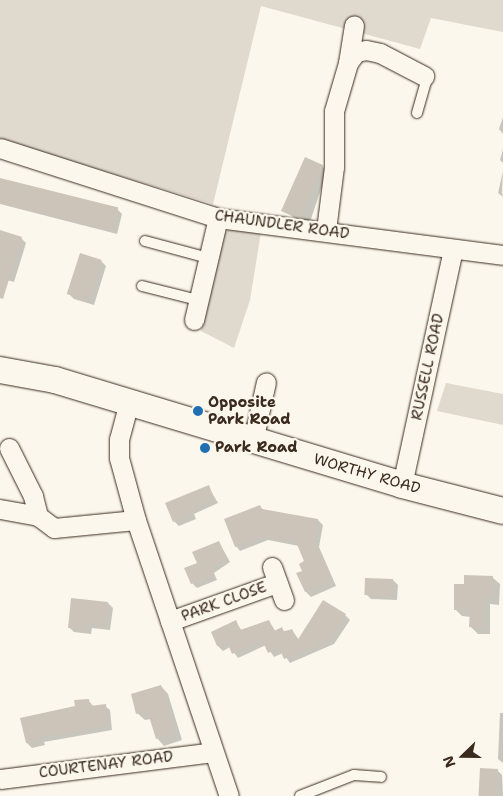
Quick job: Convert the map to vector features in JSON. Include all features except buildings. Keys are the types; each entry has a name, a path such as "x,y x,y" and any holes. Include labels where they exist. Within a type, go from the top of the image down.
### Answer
{"main road":[{"name":"WORTHY ROAD","path":"0,370 55,380 253,441 503,511"}],"street":[{"path":"326,230 334,167 334,112 348,62 354,24"},
{"path":"348,62 356,52 366,50 380,53 424,76"},
{"name":"CHAUNDLER ROAD","path":"0,148 218,218 326,230 453,250 503,255"},
{"path":"194,320 218,218"},
{"name":"RUSSELL ROAD","path":"402,484 453,250"},
{"path":"253,441 266,382"},
{"path":"129,402 119,439 119,458 136,520 229,796"},
{"path":"9,448 33,496 38,516"},
{"path":"0,509 38,516 54,528 136,520"},
{"name":"PARK CLOSE","path":"170,621 274,575 284,600"},
{"name":"COURTENAY ROAD","path":"0,779 213,752"}],"lane":[{"path":"417,113 426,82 424,76"},
{"path":"145,241 208,258"},
{"path":"142,286 198,300"},
{"path":"300,796 354,775 382,777"}],"shaded area":[{"path":"0,0 503,0 503,32 431,18 420,49 261,6 213,204 0,140"},
{"path":"234,227 261,232 250,300 234,348 201,331 223,234"},
{"path":"446,383 503,394 503,425 437,411"}],"place":[{"name":"Opposite Park Road","path":"198,411"},
{"name":"Park Road","path":"205,448"}]}
